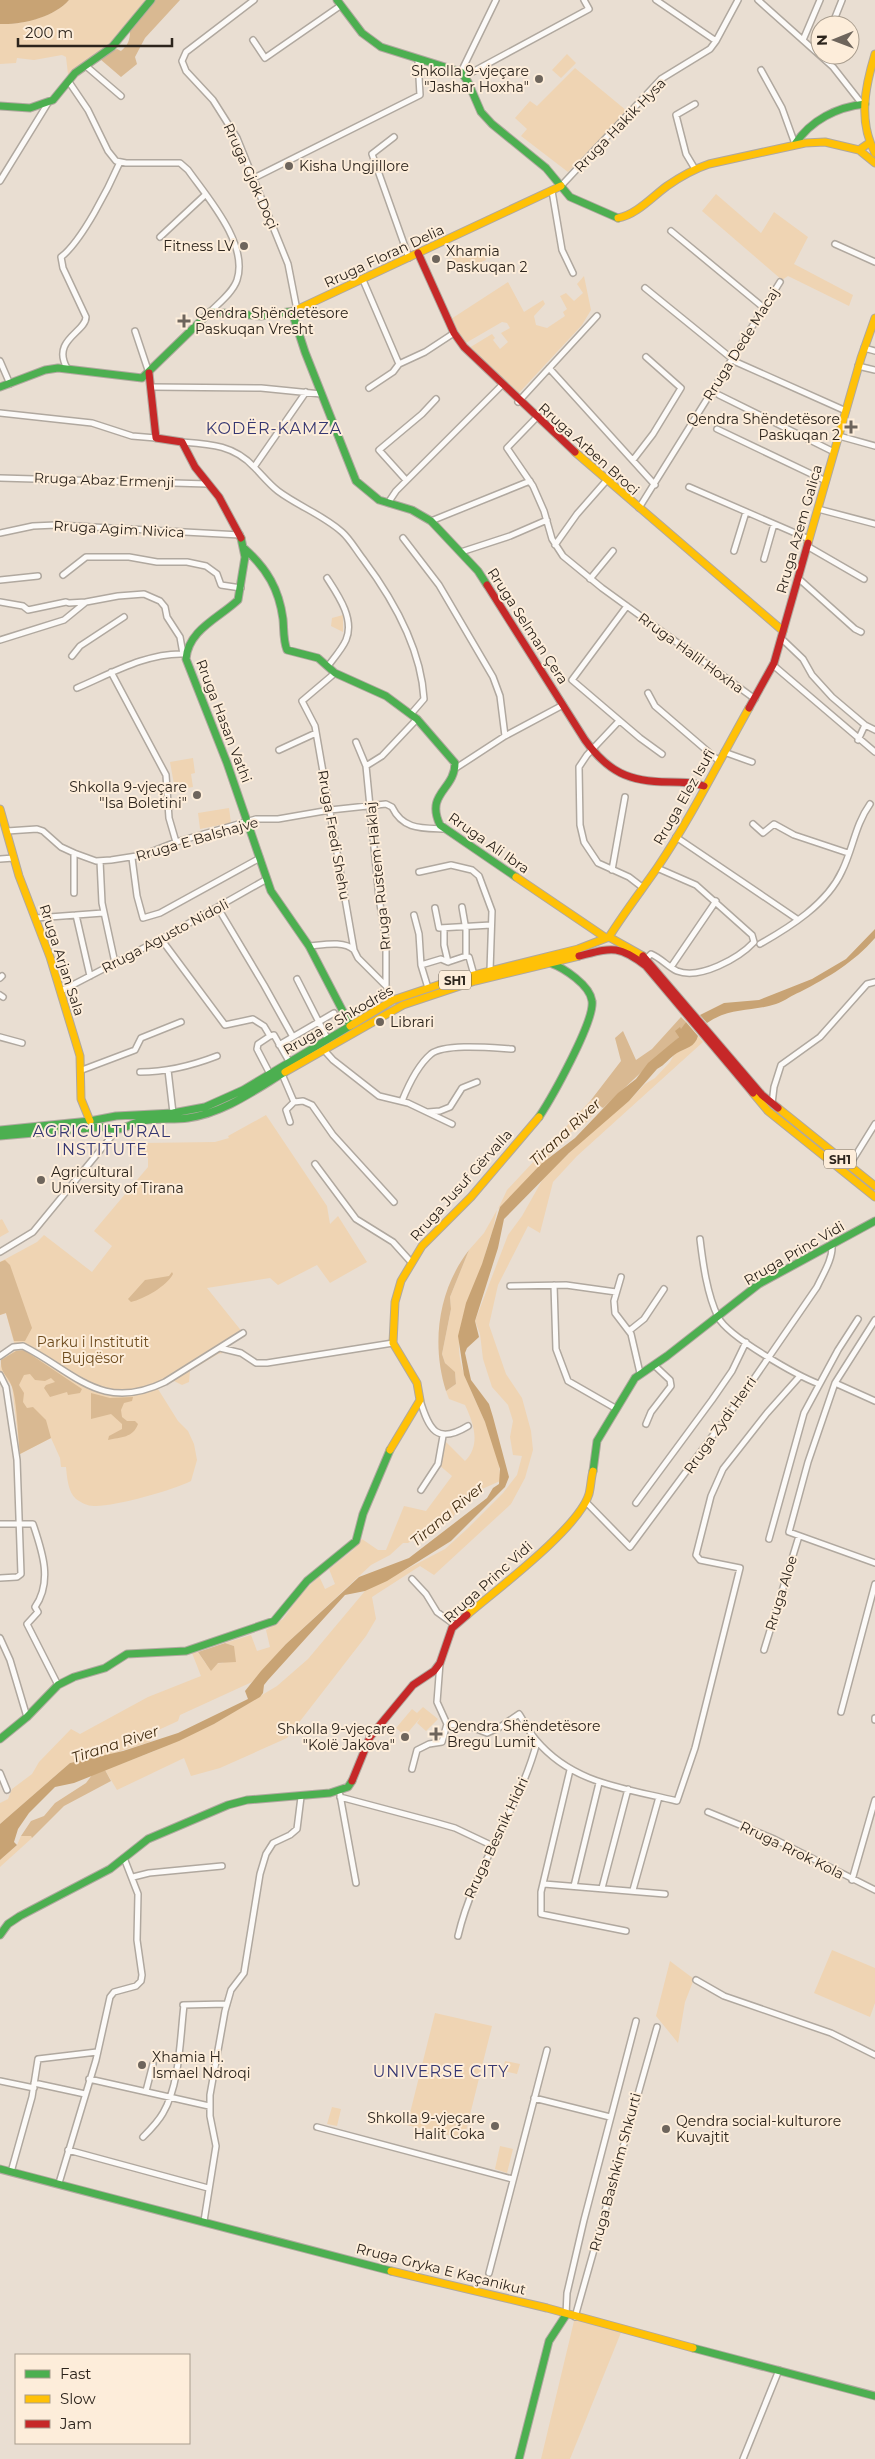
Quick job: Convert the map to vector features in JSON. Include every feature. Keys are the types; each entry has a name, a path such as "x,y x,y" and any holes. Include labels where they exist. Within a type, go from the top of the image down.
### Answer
{"street":[{"path":"0,181 48,103 70,77 112,47 151,0"},
{"name":"Rruga Gjok Doçi","path":"254,0 186,52 182,61 186,71 223,114 237,138 288,264 294,311"},
{"path":"462,74 496,0"},
{"path":"462,74 588,9 584,0"},
{"path":"656,0 716,41"},
{"name":"Rruga Hakik Hysa","path":"561,186 661,79 710,49 738,0"},
{"path":"758,0 810,46"},
{"path":"803,40 820,0"},
{"path":"836,15 842,0"},
{"path":"252,40 265,58 338,3 355,25 373,43 390,52 450,67 462,74 485,118 546,168 570,197 582,204 619,218 637,211 669,185 695,169 795,144 825,142 859,150 875,163"},
{"path":"875,54 863,104 869,143 875,153"},
{"path":"254,178 420,95 418,60"},
{"path":"831,65 863,104"},
{"path":"86,66 121,96"},
{"path":"761,70 782,108 795,144"},
{"path":"0,388 52,368 67,368 139,379 149,374 210,312 233,286 238,273 236,253 230,233 205,195 180,163 120,162 108,151 70,77"},
{"path":"0,106 30,108 48,103"},
{"path":"695,104 676,115 686,154 695,169"},
{"path":"795,144 803,132 831,114 863,104"},
{"path":"394,137 372,154 393,218 409,258"},
{"path":"859,150 869,143"},
{"path":"67,368 62,358 62,353 74,331 84,324 86,317 63,268 61,257 74,244 109,186 120,162"},
{"name":"Rruga Floran Delia","path":"210,312 261,316 294,311 561,186"},
{"path":"552,191 562,250 567,266 573,273"},
{"path":"160,237 205,195"},
{"path":"670,231 764,308"},
{"path":"835,244 875,262"},
{"name":"Rruga Arben Broci","path":"418,253 454,333 464,347 518,402 782,635"},
{"path":"363,280 399,364"},
{"name":"Rruga Dede Macaj","path":"638,508 655,485 780,282"},
{"path":"645,288 731,359 846,411"},
{"name":"Rruga Selman Çera","path":"294,311 321,394 356,482 371,495 388,503 412,510 431,521 487,582 592,750 604,765 617,773 657,781 686,781 704,786"},
{"path":"518,402 597,316"},
{"name":"Rruga Azem Galica","path":"782,635 858,366 875,318"},
{"path":"135,331 149,374 156,438"},
{"path":"369,388 394,372 399,364 425,352 454,333"},
{"path":"864,348 875,351"},
{"path":"633,460 653,434 681,388 646,357"},
{"path":"0,361 10,384"},
{"path":"858,366 875,370"},
{"path":"548,368 655,485"},
{"path":"388,503 406,480 502,385"},
{"path":"151,387 261,388 321,394"},
{"path":"254,467 306,392"},
{"path":"719,395 834,452"},
{"path":"406,480 379,450 422,414 436,399"},
{"path":"0,413 92,423 132,436 212,444 231,449 254,467 278,491 342,532 389,594 410,640 423,689 423,703 414,717 382,756 366,766"},
{"path":"536,418 507,448 530,481 555,545"},
{"path":"716,429 826,481"},
{"path":"839,436 875,446"},
{"name":"Rruga Hasan Vathi","path":"182,442 195,467 219,497 240,535 245,549 238,600 197,634 184,654 248,822 267,879 277,901 309,946 351,1028"},
{"name":"Rruga Abaz Ermenji","path":"0,478 208,484"},
{"path":"431,521 530,481"},
{"path":"555,545 577,514 606,481"},
{"path":"689,487 774,524 808,543 864,579"},
{"path":"818,509 875,524"},
{"path":"734,551 746,512"},
{"path":"460,552 510,536 546,520"},
{"path":"764,559 774,524"},
{"name":"Rruga Agim Nivica","path":"0,533 33,526 56,525 240,535"},
{"path":"403,538 439,585 494,677 500,696 505,736"},
{"name":"Rruga Halil Hoxha","path":"555,545 563,556 590,579 755,699"},
{"path":"245,549 267,570 278,592 285,647 314,656 328,666 335,674 378,691 414,717 455,763 456,768"},
{"path":"590,579 613,551"},
{"path":"63,575 86,557 129,557 157,562 187,562 206,566 217,574 221,585 241,588"},
{"path":"0,580 38,576"},
{"path":"327,578 338,596 348,624 347,638 328,666"},
{"path":"798,578 854,629 861,632"},
{"path":"0,602 23,606 28,610 66,602 69,604 136,594 144,594 160,601 180,637 184,654 169,654 111,672 77,688"},
{"path":"0,640 64,620 86,602"},
{"path":"627,606 572,680 662,754"},
{"path":"72,656 80,646 124,617"},
{"path":"782,635 803,658 822,687 865,725 875,730"},
{"name":"Rruga Elez Isufi","path":"609,948 614,945 608,938 624,910 657,868 755,699 773,665 782,635"},
{"path":"773,665 858,740 875,752"},
{"path":"111,672 166,775 170,818 176,842"},
{"name":"Rruga Fredi Shehu","path":"335,674 302,701 311,714 316,733 354,950 358,958 386,986 393,1000"},
{"path":"648,693 655,706 719,760"},
{"name":"Rruga Ali Ibra","path":"564,705 505,736 456,768 454,774 439,793 435,806 438,822 445,829 608,938"},
{"path":"620,721 592,750 579,767 580,825 584,842 592,857 612,870 629,877 642,887"},
{"path":"858,740 865,725"},
{"path":"279,750 316,733"},
{"name":"Rruga Rustem Haklaj","path":"356,742 366,766 379,898 386,940 386,986"},
{"path":"724,752 752,762"},
{"path":"612,870 626,797"},
{"name":"Rruga E Balshajve","path":"7,831 29,828 43,831 61,847 74,854 100,861 132,858 176,842 256,819 278,819 330,810 390,804 396,816 408,826 445,829"},
{"path":"646,958 651,954 671,967 686,973 712,970 759,944 797,919 818,904 835,884 842,872 857,827 870,804"},
{"name":"Rruga Arjan Sala","path":"0,809 14,858 61,992 80,1056 82,1099 90,1121"},
{"path":"753,824 763,833 774,824 794,835 848,853"},
{"path":"676,837 797,919"},
{"path":"74,854 74,893"},
{"path":"0,859 14,858"},
{"path":"132,858 135,887 143,918 160,912 260,858"},
{"path":"100,861 103,913 115,963"},
{"path":"419,872 444,865 472,870 480,876 490,903 490,970"},
{"path":"657,868 696,885 752,935 759,944"},
{"name":"Rruga Agusto Nidoli","path":"61,992 162,939 267,879"},
{"path":"671,967 716,902"},
{"path":"462,907 466,927 466,956"},
{"path":"218,908 264,985 292,1037"},
{"path":"434,908 439,928 491,926"},
{"path":"36,918 103,913"},
{"path":"76,915 90,976"},
{"path":"414,915 419,934 421,965 428,988"},
{"path":"444,929 444,946 448,962"},
{"name":"SH1","path":"608,938 631,947 646,958 652,970 768,1111 875,1197"},
{"name":"Rruga e Shkodrës","path":"116,1129 142,1121 189,1118 212,1112 239,1100 324,1050 351,1028 393,1000 490,970 578,949 608,938"},
{"path":"162,939 225,1025 253,1019 264,1026 270,1036 274,1036 290,1063"},
{"path":"309,946 333,944 348,946 354,950"},
{"name":"SH1","path":"609,948 633,956 652,970"},
{"name":"Rruga e Shkodrës","path":"114,1117 173,1113 214,1104 290,1063 327,1038 435,993 475,981 609,948"},
{"path":"421,965 441,959 448,962 470,956 474,975"},
{"path":"564,960 562,965 564,970"},
{"name":"Rruga Jusuf Gërvalla","path":"393,1343 396,1294 412,1262 428,1239 471,1197 540,1116 564,1076 589,1017 592,1005 586,988 564,970 550,963"},
{"path":"297,979 327,1038"},
{"path":"772,1105 774,1087 782,1065 811,1046 867,984 875,982"},
{"path":"279,1045 334,1013"},
{"path":"82,1070 135,1050 141,1038 181,1022"},
{"path":"270,1036 258,1044 256,1049 270,1074"},
{"path":"0,1037 22,1044"},
{"path":"402,1101 422,1066 436,1051 471,1048 512,1049"},
{"path":"324,1050 333,1060 379,1096 402,1101 452,1124"},
{"path":"140,1072 168,1070 217,1056"},
{"name":"SH1","path":"731,1064 772,1105 875,1186"},
{"path":"168,1070 173,1113"},
{"path":"282,1074 294,1102"},
{"path":"426,1112 440,1111 450,1107 462,1088 477,1082"},
{"path":"290,1122 286,1110 294,1102 303,1101 312,1105 338,1142 394,1202"},
{"path":"0,1252 32,1232 124,1121 114,1117 109,1122 116,1129"},
{"name":"SH1","path":"0,1130 114,1117"},
{"path":"90,1121 96,1128"},
{"path":"849,1166 875,1124"},
{"name":"SH1","path":"0,1136 96,1128 116,1129"},
{"path":"315,1164 356,1218 393,1242 412,1262"},
{"name":"Rruga Princ Vidi","path":"440,1663 447,1636 455,1625 555,1539 586,1502 597,1441 630,1383 640,1373 654,1365 760,1284 875,1220"},
{"path":"700,1239 707,1283 718,1317 746,1342 800,1376 819,1384"},
{"name":"Rruga Zydi Herri","path":"586,1502 630,1547 656,1515 817,1287 833,1251 832,1245"},
{"path":"622,1278 616,1292 615,1313 629,1331 640,1373"},
{"path":"510,1286 554,1286 616,1292"},
{"path":"554,1286 556,1349 568,1381 615,1408"},
{"path":"629,1331 644,1319 664,1289"},
{"path":"769,1539 804,1413 858,1319"},
{"path":"875,1320 835,1384 808,1462 790,1532 875,1563"},
{"path":"0,1356 13,1347 23,1346 90,1387 108,1393 128,1394 159,1385 243,1333"},
{"path":"636,1503 732,1371 746,1342"},
{"path":"219,1348 241,1353 256,1362 267,1363 393,1343 417,1383 420,1409 434,1428 443,1436"},
{"path":"646,1424 651,1412 671,1386 670,1380 654,1365"},
{"path":"0,1375 6,1387 17,1460 22,1574 17,1577 0,1578"},
{"path":"447,1724 471,1727 487,1733 500,1727 518,1714 537,1742 570,1770 599,1783 677,1801 695,1748 740,1568 700,1560 696,1555 711,1496 724,1468 767,1413 800,1376"},
{"path":"835,1384 875,1402"},
{"path":"0,1739 27,1718 58,1685 74,1677 105,1668 127,1654 186,1651 274,1621 307,1581 356,1541 363,1514 397,1438 420,1409"},
{"path":"443,1436 454,1434 468,1426"},
{"path":"421,1490 438,1464 443,1436"},
{"path":"0,1524 33,1524 44,1558 44,1581 40,1598 35,1607 38,1612 27,1624 58,1685"},
{"name":"Rruga Aloe","path":"764,1650 799,1536"},
{"path":"412,1579 426,1594 437,1612 455,1625"},
{"path":"841,1712 875,1584"},
{"path":"0,1638 10,1660 27,1718"},
{"path":"412,1769 417,1750 429,1744 442,1742 447,1724 437,1702 440,1663"},
{"path":"340,1794 352,1782 370,1737 408,1691 434,1671 440,1663"},
{"name":"Rruga Besnik Hidri","path":"458,1936 467,1903 528,1769 537,1742"},
{"path":"570,1770 540,1900 541,1914 626,1931"},
{"path":"0,1773 7,1790"},
{"path":"574,1886 599,1783"},
{"path":"602,1888 628,1789"},
{"path":"340,1794 356,1883"},
{"path":"0,1935 8,1924 20,1916 100,1876 143,1842 159,1833 237,1802 340,1794 455,1828 493,1846"},
{"path":"204,2221 216,2146 210,2106 227,2004 231,1990 244,1973 260,1874 266,1854 273,1843 290,1835 297,1829 301,1796"},
{"path":"633,1890 659,1797"},
{"path":"852,1880 875,1800"},
{"name":"Rruga Rrok Kola","path":"708,1812 774,1839 875,1890"},
{"path":"59,2184 97,2052 111,1994 136,1986 142,1975 137,1940 138,1894 133,1877 124,1858"},
{"path":"133,1877 149,1873 222,1866"},
{"path":"544,1884 664,1894"},
{"path":"696,1980 724,1996 831,2034 875,2055"},
{"path":"143,2137 163,2115 176,2074 182,2005 227,2004"},
{"path":"518,2459 549,2341 566,2315 567,2293 610,2117 636,2021"},
{"name":"Rruga Bashkim Shkurti","path":"575,2317 657,2027"},
{"path":"489,2273 547,2050"},
{"path":"11,2172 34,2086 38,2059 97,2052"},
{"path":"146,2091 153,2064"},
{"path":"89,2079 210,2106"},
{"path":"0,2081 85,2094"},
{"path":"534,2098 610,2117"},
{"path":"317,2127 512,2179"},
{"path":"68,2150 208,2188"},
{"name":"Rruga Gryka E Kaçanikut","path":"0,2169 431,2281 546,2308 566,2315 875,2396"},
{"path":"743,2459 778,2370"}],"green space":[{"path":"69,0 148,0 109,46 68,74 66,57 62,55 34,60 17,58 16,63 0,64 0,24 37,19 55,11"},
{"path":"567,54 576,63 561,78 552,70"},
{"path":"575,68 627,111 568,172 521,136 527,129 515,118 530,101 537,106"},
{"path":"716,194 761,233 774,212 808,237 794,264 853,295 849,306 788,276 782,280 702,211"},
{"path":"481,247 486,260 458,272 452,258"},
{"path":"584,276 591,310 582,325 517,395 469,348 492,334 495,338 493,340 500,349 508,342 501,333 510,328 507,323 502,322 464,344 451,319 508,282 524,312 543,300 545,304 534,316 536,325 547,328 565,316 563,312 567,309 560,296 566,293 574,301 583,293 577,284"},
{"path":"343,615 343,632 331,626 332,618"},
{"path":"193,758 195,773 191,774 193,787 175,790 170,762"},
{"path":"229,808 231,823 200,829 198,813"},
{"path":"698,1036 703,1042 577,1156 553,1182 540,1233 528,1226 498,1285 489,1325 506,1374 522,1398 531,1431 533,1450 525,1478 511,1504 434,1575 420,1566 372,1597 376,1619 366,1636 287,1738 220,1768 191,1776 184,1758 117,1790 105,1770 152,1752 214,1724 277,1686 308,1659 365,1591 445,1549 503,1493 517,1475 522,1456 513,1455 510,1437 513,1421 508,1405 492,1387 483,1359 480,1334 475,1321 508,1235 522,1216 544,1177 599,1125 629,1101 645,1084 655,1078 670,1062 675,1053 692,1045"},
{"path":"591,1100 600,1107 585,1124 565,1136 551,1155 498,1209 507,1190"},
{"name":"Parku i Institutit Bujqësor","path":"266,1115 327,1206 330,1224 338,1216 367,1262 330,1283 317,1265 278,1285 270,1278 207,1288 243,1333 218,1348 223,1353 218,1354 190,1371 189,1382 182,1385 174,1381 158,1389 178,1421 188,1431 194,1444 197,1460 191,1481 129,1501 103,1506 85,1504 73,1496 68,1484 66,1467 61,1467 60,1458 51,1438 20,1454 12,1386 0,1372 1,1360 16,1350 6,1313 0,1315 0,1262 37,1242 44,1235 92,1272 112,1246 94,1231 148,1167 148,1158 130,1143 132,1140 142,1143 215,1142 229,1138 228,1136"},
{"path":"497,1210 494,1229 462,1320 459,1348 465,1376 493,1441 500,1468 500,1481 480,1490 460,1503 453,1518 408,1543 403,1543 390,1555 371,1565 286,1644 252,1682 180,1715 178,1721 154,1732 150,1742 101,1757 70,1763 0,1824 0,1803 8,1799 12,1789 32,1774 39,1762 71,1729 80,1734 148,1697 201,1676 192,1653 198,1652 206,1664 223,1663 234,1646 225,1643 251,1635 257,1651 270,1647 266,1630 283,1619 300,1595 319,1576 325,1589 335,1584 329,1569 353,1550 362,1539 378,1550 386,1550 404,1506 426,1511 452,1476 439,1465 444,1440 465,1461 473,1448 473,1427 465,1405 449,1399 446,1391 456,1384 455,1373 445,1363 442,1354 451,1309 450,1297 469,1250 484,1233"},
{"path":"2,1219 9,1232 0,1237 0,1220"},
{"path":"423,1707 438,1719 426,1731 417,1723 421,1717 405,1736 396,1728 412,1709 417,1713"},
{"path":"21,1836 31,1836 32,1838 0,1867 0,1860 17,1845"},
{"path":"832,1950 875,1968 875,2003 870,2017 814,1993"},
{"path":"670,1961 694,1979 685,2002 678,2043 656,2016"},
{"path":"435,2013 492,2026 464,2139 407,2125"},
{"path":"505,2061 520,2064 517,2074 503,2071"},
{"path":"332,2107 341,2109 337,2126 327,2124"},
{"path":"500,2146 513,2149 507,2173 495,2169"},
{"path":"575,2317 622,2330 570,2459 541,2459"}],"shaded area":[{"path":"0,0 69,0 55,11 38,19 0,24"},
{"path":"155,0 180,0 145,38 135,57 137,64 121,77 100,59 117,49 121,51 123,49 130,37 130,31"},
{"path":"875,929 875,938 840,969 776,1004 724,1014 707,1023 700,1015 724,1003 759,1000 812,979 846,959"},
{"path":"681,1017 686,1022 680,1036 603,1108 591,1100 621,1061 615,1038 623,1031 636,1060 652,1049"},
{"path":"686,1022 698,1036 695,1043 674,1055 657,1069 629,1101 569,1153 504,1219 498,1248 475,1321 479,1337 467,1348 465,1353 471,1380 489,1404 493,1417 509,1477 505,1487 451,1541 387,1581 365,1591 345,1595 268,1680 260,1697 214,1724 179,1741 74,1783 55,1787 29,1813 18,1829 14,1842 17,1845 0,1860 0,1824 70,1763 123,1751 178,1733 248,1699 245,1691 261,1671 286,1644 359,1577 409,1558 487,1498 493,1488 499,1484 500,1469 485,1422 464,1375 458,1336 466,1303 482,1264 500,1207 541,1164 575,1138 618,1093 636,1079 648,1063 679,1037 675,1031 680,1027 681,1029"},
{"path":"469,1250 450,1297 451,1309 442,1354 445,1363 455,1372 456,1384 446,1391 439,1355 440,1318 450,1282"},
{"path":"5,1260 10,1265 32,1328 25,1341 14,1341 6,1313 0,1315 0,1262"},
{"path":"172,1272 173,1274 170,1279 155,1291 131,1302 128,1299 145,1280 169,1276"},
{"path":"24,1350 82,1389 80,1393 68,1395 67,1392 50,1397 44,1388 46,1385 55,1382 51,1378 45,1381 35,1380 30,1374 24,1375 19,1385 24,1393 23,1402 27,1408 33,1407 46,1420 51,1438 20,1454 14,1393 3,1372 1,1360 16,1351"},
{"path":"91,1393 110,1398 133,1397 132,1401 124,1403 121,1410 122,1417 127,1421 135,1421 138,1424 136,1429 126,1436 108,1440 109,1436 122,1429 122,1424 111,1414 91,1419"},
{"path":"225,1643 234,1646 236,1662 218,1663 211,1671 198,1652"},
{"path":"105,1770 111,1781 64,1806 32,1838 31,1836 21,1836 31,1821 44,1816 55,1803 86,1783 92,1775"}],"traffic: fast":[{"path":"0,106 30,108 53,100 75,73 112,47 151,0"},
{"path":"337,0 362,33 381,47 461,72 468,82 481,112 492,124 546,168 570,197 618,218"},
{"path":"795,144 809,128 826,116 844,108 865,104"},
{"path":"0,387 45,370 58,368 142,378 210,312 261,316 294,311"},
{"path":"292,312 305,352 356,481 379,500 412,510 431,521 478,571 487,585"},
{"path":"241,538 245,557 238,600 198,632 192,640 186,659 227,763 271,891 309,946 350,1025"},
{"path":"245,549 260,564 275,589 281,608 287,650 318,658 335,673 386,696 417,719 455,763 451,780 438,798 436,806 436,814 440,825 516,877"},
{"path":"539,1117 580,1042 587,1025 592,1001 582,983 569,973 550,963"},
{"path":"0,1130 90,1121 116,1116 173,1113 205,1107 243,1090 350,1026"},
{"path":"0,1136 102,1127 119,1129 142,1121 188,1118 227,1106 285,1072"},
{"path":"593,1471 597,1441 635,1378 667,1356 759,1284 875,1221"},
{"path":"0,1739 27,1717 58,1685 74,1677 105,1668 127,1654 186,1651 274,1621 307,1581 356,1541 363,1514 390,1450"},
{"path":"0,1935 8,1924 20,1916 110,1869 148,1839 228,1805 247,1800 330,1793 348,1787 352,1781"},
{"path":"0,2169 391,2271"},
{"path":"519,2459 549,2341 566,2315"},
{"path":"693,2348 875,2396"}],"traffic: slow":[{"path":"875,54 868,79 865,104 866,129 875,153"},
{"path":"618,218 631,213 682,176 709,164 805,143 825,142 859,150 869,143"},
{"path":"859,150 875,163"},
{"path":"294,311 561,186"},
{"path":"808,543 861,358 875,318"},
{"path":"575,452 783,631"},
{"path":"609,937 657,868 681,829 749,708"},
{"path":"0,809 19,876 50,957 80,1056 81,1099 90,1121"},
{"path":"516,877 606,938"},
{"path":"350,1026 393,1000 450,981 578,949 609,937 643,956"},
{"path":"285,1072 403,1005 475,981 579,956"},
{"path":"753,1093 768,1111 875,1197"},
{"path":"778,1108 875,1186"},
{"path":"390,1450 420,1400 417,1383 393,1343 395,1302 401,1281 422,1246 471,1197 539,1117"},
{"path":"467,1615 516,1575 570,1524 582,1508 589,1494 593,1471"},
{"path":"391,2271 547,2308 693,2348"}],"traffic: jam":[{"path":"418,253 454,333 464,347 575,452"},
{"path":"149,373 156,438 182,442 195,467 219,497 241,538"},
{"path":"749,708 774,663 808,543"},
{"path":"487,585 585,740 602,760 621,773 642,780 704,786"},
{"path":"579,956 607,950 621,951 646,966 753,1093"},
{"path":"643,956 762,1095 778,1108"},
{"path":"352,1781 370,1737 413,1685 434,1671 440,1663 452,1628 467,1615"}],"place":[{"name":"Shkolla 9-vjeçare \"Jashar Hoxha\"","path":"539,79"},
{"name":"Kisha Ungjillore","path":"289,166"},
{"name":"Fitness LV","path":"244,246"},
{"name":"Xhamia Paskuqan 2","path":"436,259"},
{"name":"Qendra Shëndetësore Paskuqan Vresht","path":"184,321"},
{"name":"Qendra Shëndetësore Paskuqan 2","path":"851,427"},
{"name":"Shkolla 9-vjeçare \"Isa Boletini\"","path":"197,795"},
{"name":"Librari","path":"380,1022"},
{"name":"Agricultural University of Tirana","path":"41,1180"},
{"name":"Qendra Shëndetësore Bregu Lumit","path":"436,1734"},
{"name":"Shkolla 9-vjeçare \"Kolë Jakova\"","path":"405,1737"},
{"name":"Xhamia H. Ismael Ndroqi","path":"142,2065"},
{"name":"Shkolla 9-vjeçare Halit Coka","path":"495,2126"},
{"name":"Qendra social-kulturore Kuvajtit","path":"666,2129"}],"district":[{"name":"KODËR-KAMZA","path":"274,428"},
{"name":"AGRICULTURAL INSTITUTE","path":"102,1140"},
{"name":"UNIVERSE CITY","path":"441,2071"}],"water label":[{"name":"Tirana River","path":"565,1132"},
{"name":"Tirana River","path":"447,1514"},
{"name":"Tirana River","path":"115,1744"}]}
